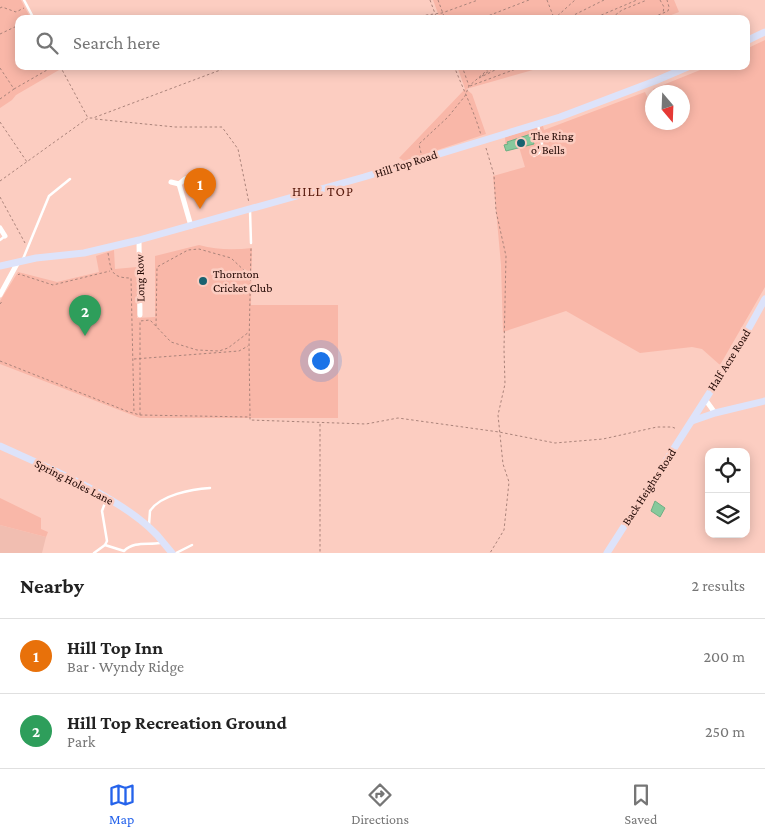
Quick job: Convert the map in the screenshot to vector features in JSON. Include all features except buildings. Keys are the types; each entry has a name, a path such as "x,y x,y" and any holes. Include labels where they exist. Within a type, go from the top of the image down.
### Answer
{"street":[{"path":"750,39 765,32"},
{"name":"Hill Top Road","path":"0,266 20,261 84,253 139,240 364,177 538,124 681,70"},
{"path":"180,184 186,179"},
{"path":"171,182 180,184"},
{"path":"180,184 191,226"},
{"path":"0,228 2,238"},
{"name":"Long Row","path":"139,240 140,315"},
{"path":"3,296 20,261"},
{"name":"Half Acre Road","path":"692,421 765,299"},
{"path":"705,399 715,414"},
{"path":"692,421 765,401"},
{"name":"Back Heights Road","path":"607,553 692,421"},
{"name":"Spring Holes Lane","path":"0,446 68,478 107,499 146,526 172,553"}],"lane":[{"path":"24,0 32,15"},
{"path":"534,156 541,152 542,144 538,124"},
{"path":"20,261 49,196 70,179"},
{"path":"250,209 251,243"},
{"path":"146,526 150,523 150,511 161,500 189,490 210,488"},
{"path":"106,545 102,511 107,499"},
{"path":"106,545 124,552 129,547 139,544 163,542"},
{"path":"94,553 106,545"},
{"path":"176,553 192,545"}],"path":[{"path":"430,0 435,14"},
{"path":"438,0 442,13"},
{"path":"427,15 442,13 478,0"},
{"path":"490,15 529,0"},
{"path":"547,0 553,15"},
{"path":"558,15 575,0"},
{"path":"574,15 604,0"},
{"path":"601,15 637,0"},
{"path":"615,15 622,10 647,0"},
{"path":"660,0 664,6 662,14"},
{"path":"662,14 668,12 667,0"},
{"path":"0,8 16,12 27,7"},
{"path":"0,34 15,27"},
{"path":"0,68 14,89"},
{"path":"0,99 47,70"},
{"path":"62,70 88,118"},
{"path":"92,118 220,70"},
{"path":"455,70 465,96 476,117 494,175 496,211 506,256 505,384 498,415 503,464 509,482 508,507 504,530 490,553"},
{"path":"463,70 469,86"},
{"path":"423,159 419,144 448,117 465,96 469,86 487,70"},
{"path":"475,80 490,70"},
{"path":"475,80 495,70"},
{"path":"469,86 513,70"},
{"path":"0,181 88,118 175,127 222,126 238,149 250,209"},
{"path":"0,122 27,162"},
{"path":"0,198 27,248"},
{"path":"251,243 248,346 250,420 366,424 398,418 500,432 555,442 602,439 657,427 672,427 684,432"},
{"path":"106,248 111,271 116,276 132,278 134,414"},
{"path":"156,326 157,267 188,250 199,248 231,258 250,275"},
{"path":"14,281 19,274 53,285 111,271"},
{"path":"0,304 3,296"},
{"path":"140,415 140,322 150,320 171,342 197,350 219,351 228,348 249,332"},
{"path":"134,359 239,351 246,345 248,346"},
{"path":"0,362 134,414 250,417"},
{"path":"320,422 320,553"}],"shaded area":[{"path":"0,0 21,0 29,15 15,15 15,70 59,70 16,95 0,108"},
{"path":"433,0 674,0 679,12 671,15 439,15"},
{"path":"765,40 765,287 720,365 702,349 692,347 640,353 566,311 503,332 501,265 493,176 525,167 519,147 506,151 505,137 543,126 544,130 645,92 645,130 690,130 690,85 663,85 700,70 750,70 750,47"},
{"path":"458,70 533,70 466,89 472,94 486,134 404,161 399,158 465,89"},
{"path":"199,245 225,249 252,248 251,305 338,305 338,418 140,418 0,364 0,301 18,272 57,282 99,272 96,256 114,250 115,269 137,267 137,318 155,317 155,256"},
{"path":"0,498 41,518 41,529 48,532 46,537 0,525"},
{"path":"0,525 46,537 42,553 0,553"}],"place":[{"name":"The Ring o' Bells","path":"521,143"},
{"name":"Hill Top Inn","path":"200,209"},
{"name":"Thornton Cricket Club","path":"203,281"},
{"name":"Hill Top Recreation Ground","path":"85,336"}],"district":[{"name":"HILL TOP","path":"323,191"}]}
